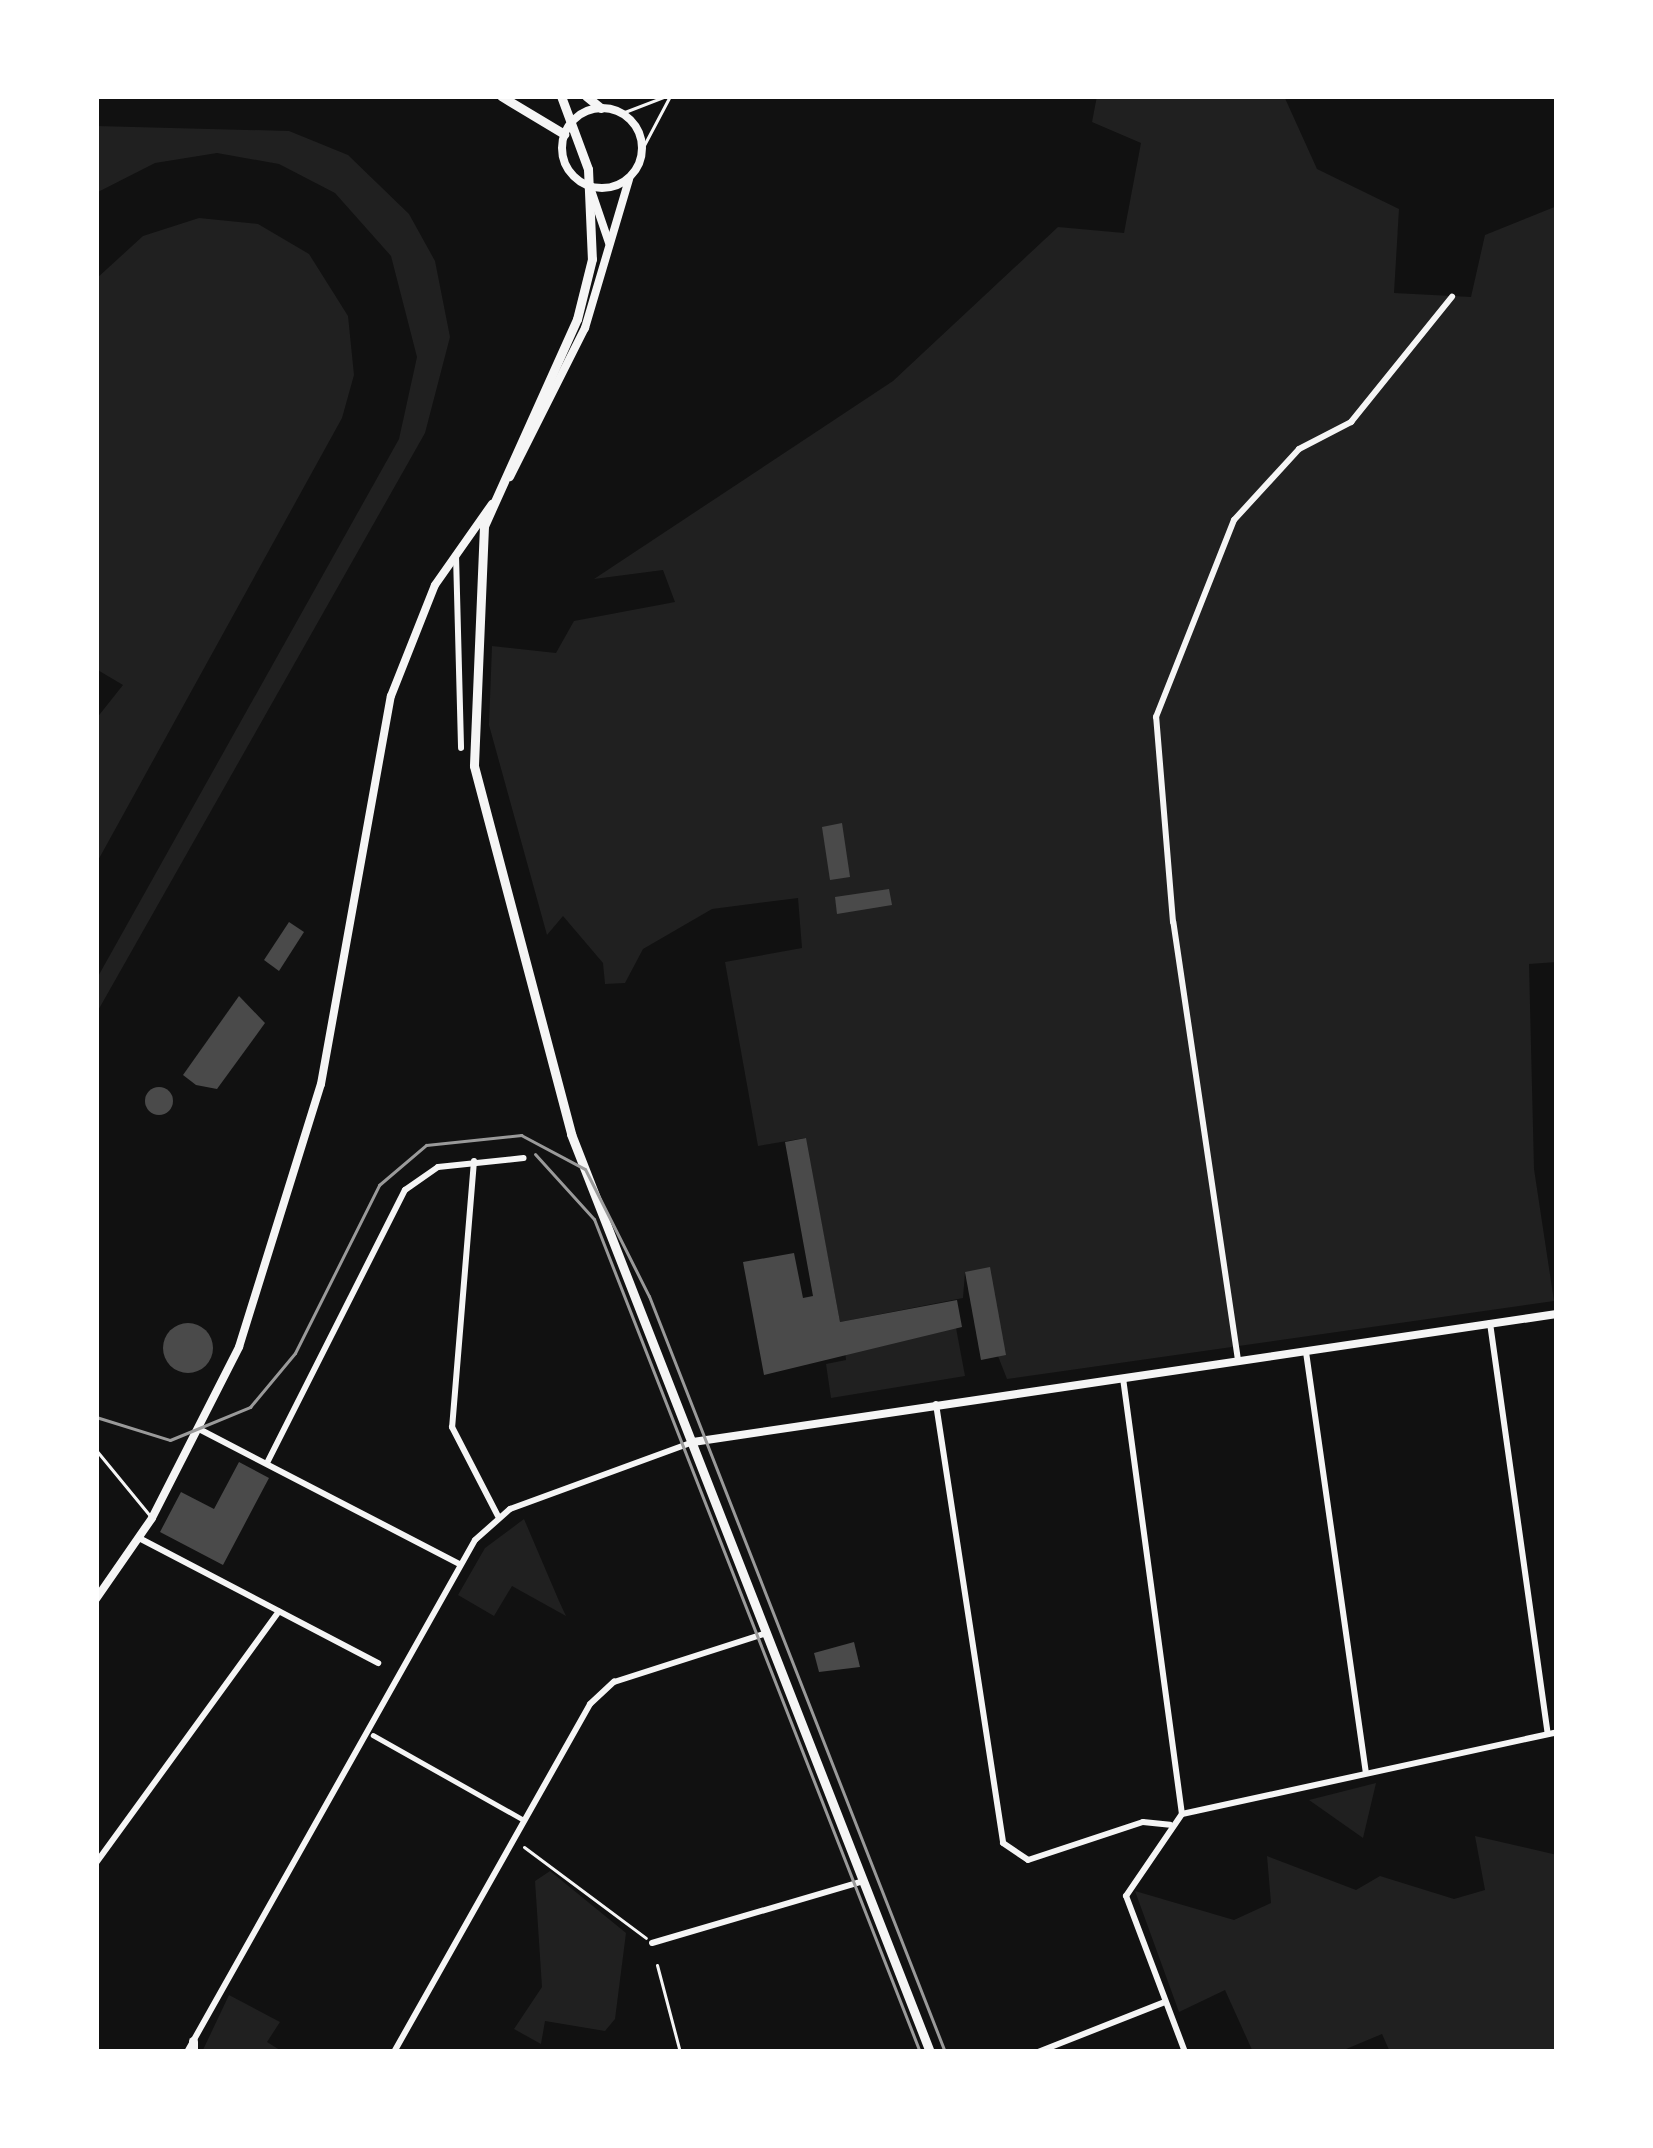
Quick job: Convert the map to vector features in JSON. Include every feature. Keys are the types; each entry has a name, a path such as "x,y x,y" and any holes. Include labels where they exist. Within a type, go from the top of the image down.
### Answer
{"main road":[{"path":"501,96 564,134"},
{"path":"560,96 588,169 590,271 491,504 473,611 474,766 512,890 571,1134 930,2052"},
{"path":"586,96 601,108"}],"street":[{"path":"96,1599 152,1518 200,1429 307,1140 391,696 455,552 551,401 608,262 629,179 643,147 622,113 601,108 564,134 564,162 588,186 606,215 608,262"},
{"path":"588,186 629,179"},
{"path":"1238,1360 1181,986 1156,717 1234,520 1299,449 1352,422 1452,296"},
{"path":"455,552 461,748"},
{"path":"267,1463 393,1204 438,1167 524,1159"},
{"path":"474,1161 452,1427 499,1516"},
{"path":"191,2048 460,1564 499,1516 693,1442 1557,1314"},
{"path":"1186,2052 1126,1896 1182,1814 1553,1733 1490,1323"},
{"path":"1305,1349 1366,1773"},
{"path":"1123,1378 1182,1814"},
{"path":"936,1404 1003,1843 1028,1860 1143,1822 1170,1826"},
{"path":"200,1429 460,1564"},
{"path":"139,1538 378,1664"},
{"path":"96,1863 279,1611"},
{"path":"394,2052 524,1820 608,1686 767,1633"},
{"path":"373,1735 524,1820"},
{"path":"652,1942 864,1881"},
{"path":"1038,2052 1165,2002"}],"lane":[{"path":"622,113 668,96"},
{"path":"643,147 668,96"},
{"path":"96,1450 152,1518"},
{"path":"657,1965 680,2052"}],"path":[{"path":"521,1846 652,1942"}],"shaded area":[{"path":"1097,96 1284,96 1317,169 1399,209 1394,293 1471,297 1485,235 1557,206 1557,962 1529,964 1534,1169 1554,1301 1007,1379 965,1272 963,1298 840,1322 805,1138 758,1146 725,962 802,948 798,898 712,909 643,949 625,983 605,984 603,963 563,916 547,935 489,725 492,646 556,653 574,621 675,602 663,570 594,579 893,381 1058,227 1124,233 1141,143 1092,122"},
{"path":"96,126 289,131 348,155 409,214 435,261 450,337 425,433 96,1014 96,980 399,439 417,357 391,256 335,193 279,164 217,153 155,163 96,193"},
{"path":"199,218 258,224 309,254 348,316 354,375 342,418 96,864 96,719 123,685 96,669 96,279 143,236"},
{"path":"956,1328 965,1376 831,1398 826,1364 846,1360 845,1349"},
{"path":"524,1519 566,1616 512,1586 494,1616 458,1595 485,1548"},
{"path":"1376,1783 1363,1838 1309,1800"},
{"path":"1475,1836 1557,1855 1557,2052 1390,2052 1382,2034 1339,2052 1253,2052 1225,1990 1179,2012 1135,1891 1234,1920 1271,1903 1267,1856 1356,1890 1380,1876 1454,1899 1485,1890"},
{"path":"550,1871 626,1933 615,2019 605,2031 545,2021 541,2044 514,2029 542,1987 535,1881"},
{"path":"229,1995 280,2022 267,2042 283,2052 202,2052"}],"building":[{"path":"842,823 850,877 830,880 822,827"},
{"path":"889,889 892,905 837,914 835,897"},
{"path":"289,922 304,932 279,971 264,960"},
{"path":"239,996 265,1023 217,1089 196,1085 183,1075"},
{"path":"159,1087 169,1091 173,1101 169,1111 159,1115 149,1111 145,1101 149,1091"},
{"path":"806,1138 840,1322 957,1300 962,1327 764,1375 743,1262 794,1253 803,1298 813,1296 785,1142"},
{"path":"990,1267 1006,1355 981,1360 965,1272"},
{"path":"188,1323 205,1331 213,1348 205,1365 188,1373 171,1365 163,1348 171,1331"},
{"path":"239,1462 269,1478 223,1565 160,1532 181,1492 214,1509"},
{"path":"854,1642 860,1667 819,1672 814,1653"}],"tram line":[{"path":"96,1417 170,1440 250,1407 295,1353 379,1185 426,1145 521,1135 585,1169 649,1296 945,2052"},
{"path":"535,1154 594,1219 920,2052"}]}
